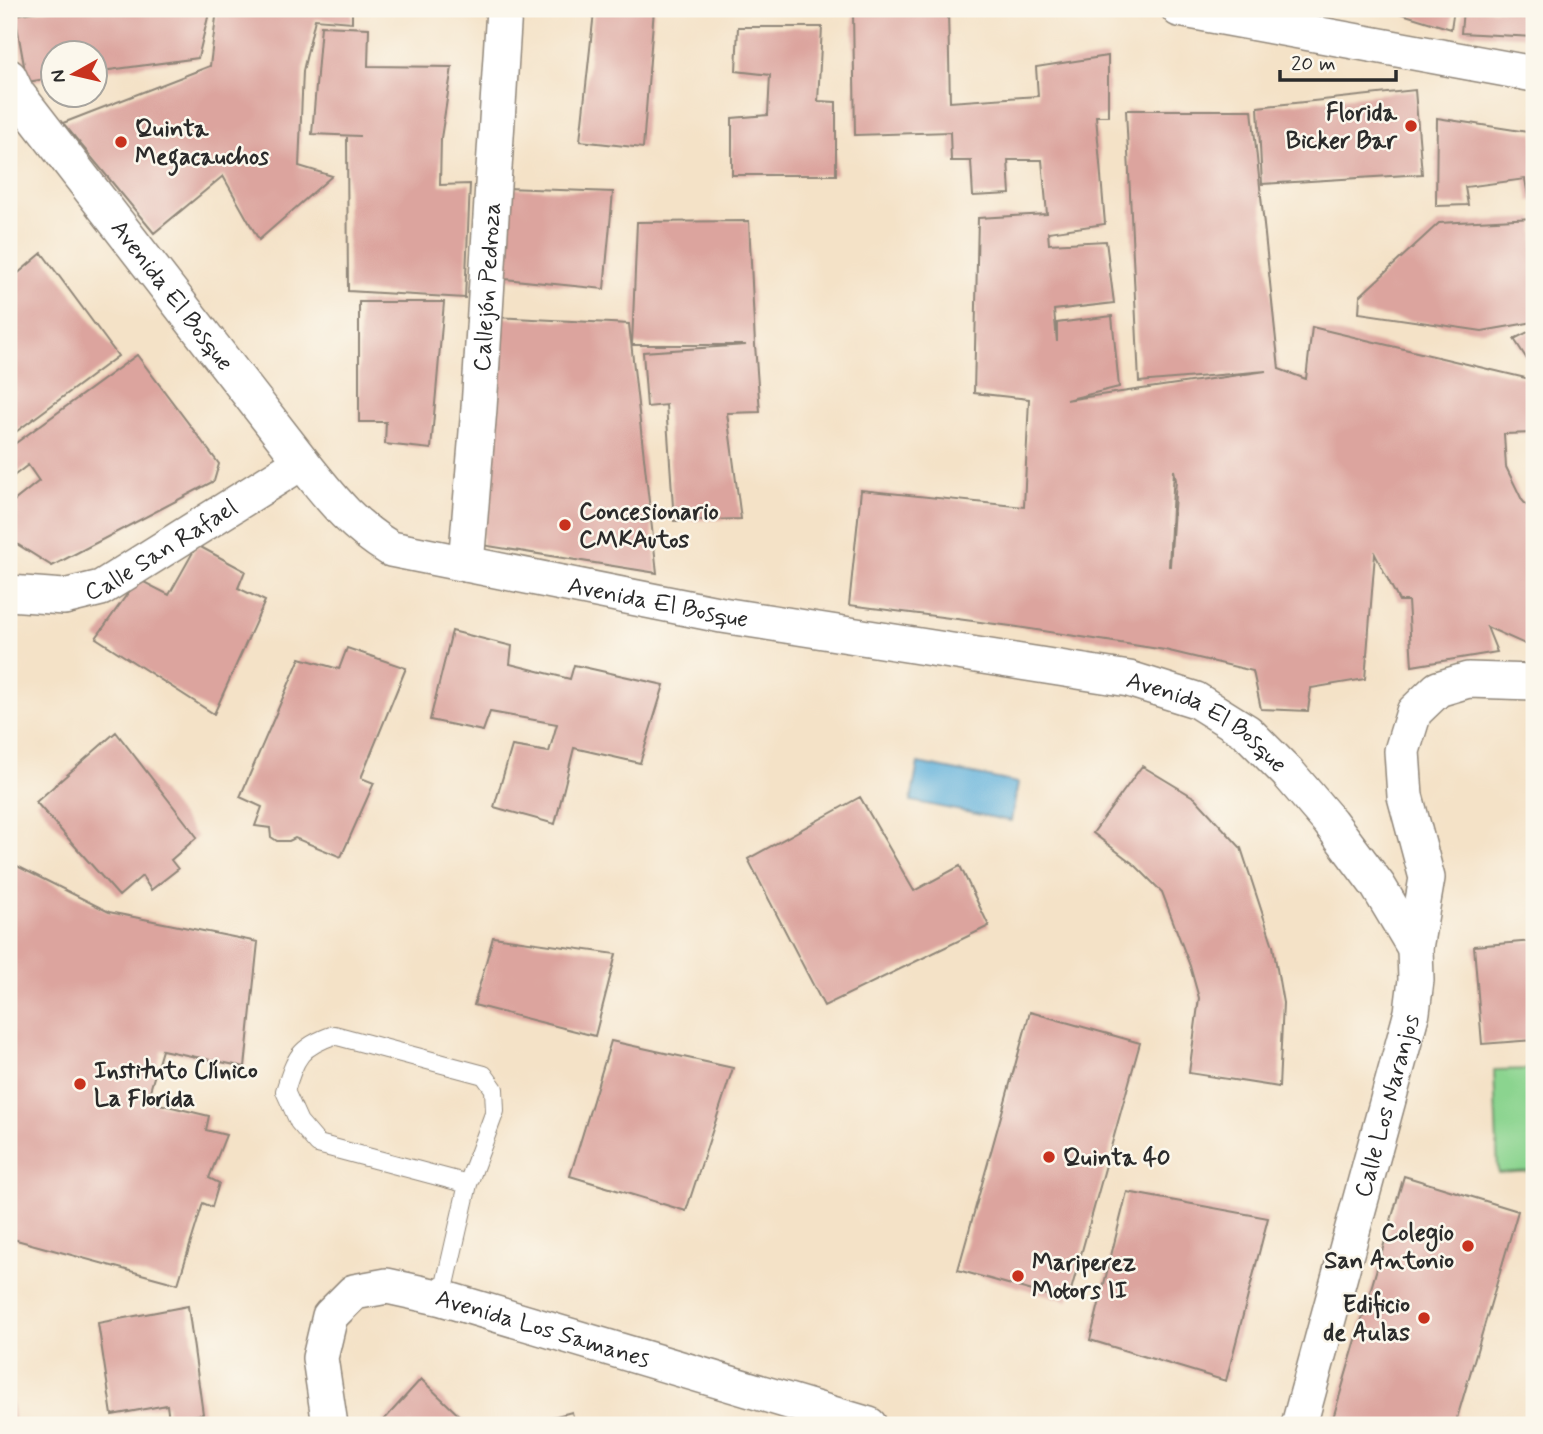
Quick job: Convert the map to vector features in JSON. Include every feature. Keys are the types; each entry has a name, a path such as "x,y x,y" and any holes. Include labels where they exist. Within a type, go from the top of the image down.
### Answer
{"street":[{"name":"Callejón Pedroza","path":"466,564 479,408 504,9"},
{"path":"1179,9 1534,74"},
{"name":"Avenida El Bosque","path":"9,77 25,105 344,514 367,534 391,549 722,615 1129,679 1196,700 1247,732 1288,773 1330,822 1378,886 1415,948"},
{"name":"Calle San Rafael","path":"9,593 64,597 101,588 302,462"},
{"name":"Calle Los Naranjos","path":"1299,1425 1412,1012 1416,980 1415,948 1426,878 1405,796 1402,751 1414,712 1438,689 1468,680 1534,682"},
{"name":"Avenida Los Samanes","path":"330,1425 320,1358 330,1316 354,1292 387,1286 442,1298 869,1425"}],"lane":[{"path":"442,1298 468,1184 495,1111 494,1089 484,1075 334,1035 312,1043 294,1063 285,1091 299,1122 318,1144 468,1184"}],"green space":[{"path":"1534,1069 1534,1171 1498,1173 1494,1070"}],"water":[{"path":"918,763 1018,783 1011,821 911,801"}],"building":[{"path":"51,9 210,9 198,58 108,70 108,38 38,38 38,80 27,82 15,15"},
{"path":"217,9 352,9 352,22 315,19 303,71 299,166 332,176 259,240 223,176 154,233 63,123 108,108 108,106 210,66"},
{"path":"581,9 654,9 643,148 580,141 594,12"},
{"path":"1386,9 1454,9 1451,29"},
{"path":"1463,9 1534,9 1534,37 1461,33"},
{"path":"948,11 950,102 1038,96 1036,67 1108,56 1108,116 1096,116 1105,224 1048,232 1049,244 1106,241 1114,303 1054,310 1057,342 1057,323 1112,316 1119,387 1066,400 1266,371 1139,382 1126,110 1252,110 1279,369 1306,379 1312,327 1534,380 1534,433 1504,434 1506,467 1522,500 1534,514 1534,648 1487,627 1497,652 1412,666 1408,601 1399,601 1375,554 1365,679 1311,688 1308,711 1261,709 1253,671 1165,650 849,605 861,490 1024,507 1029,399 974,393 978,218 1047,214 1042,160 1008,160 1010,194 973,196 971,161 951,161 950,132 855,135 853,13","holes":["1174,470 1176,480 1170,566 1169,566"]},
{"path":"321,26 369,28 368,66 452,67 441,138 440,185 470,184 465,298 348,291 347,136 360,136 312,134"},
{"path":"738,27 822,27 818,101 836,102 836,175 732,175 732,118 768,115 770,75 736,71"},
{"path":"1415,90 1422,174 1262,184 1258,107"},
{"path":"1437,118 1534,133 1534,200 1529,201 1525,179 1465,187 1468,205 1436,206"},
{"path":"506,188 613,192 604,289 505,279"},
{"path":"1534,218 1534,322 1482,331 1359,313 1360,296 1439,223"},
{"path":"749,221 760,412 727,413 741,519 674,521 666,405 647,407 643,352 746,345 632,345 637,222"},
{"path":"42,253 118,356 9,437 9,281"},
{"path":"359,302 444,302 431,449 385,444 386,422 359,422"},
{"path":"494,317 629,324 657,573 482,545"},
{"path":"1534,329 1534,370 1514,339"},
{"path":"137,355 219,464 214,481 52,566 9,539 9,505 39,481 28,465 11,478 9,448"},
{"path":"197,545 245,571 238,588 265,601 214,714 96,638 138,579 169,595"},
{"path":"452,631 512,646 510,664 570,679 574,665 664,685 640,763 574,748 555,824 494,807 512,746 549,752 557,724 490,712 483,731 430,720"},
{"path":"347,648 406,668 361,778 374,783 341,857 295,838 277,841 271,837 270,828 255,826 262,807 240,797 300,658 339,669"},
{"path":"116,732 197,837 171,860 178,869 151,890 142,876 119,896 36,802"},
{"path":"1142,766 1195,798 1241,848 1273,946 1283,1003 1279,1087 1189,1073 1199,998 1162,892 1136,866 1093,833"},
{"path":"860,797 914,891 960,866 989,926 824,1006 748,859"},
{"name":"Instituto Clínico La Florida","path":"9,862 109,912 258,942 245,1067 162,1050 147,1101 209,1116 206,1130 226,1135 209,1178 219,1183 212,1207 203,1203 178,1284 9,1238"},
{"path":"493,937 616,954 595,1036 474,1005"},
{"path":"1534,941 1534,1040 1482,1044 1474,946"},
{"name":"Quinta 40","path":"1030,1012 1140,1043 1068,1301 958,1270"},
{"path":"611,1041 733,1068 686,1211 570,1176"},
{"name":"Edificio de Aulas","path":"1404,1176 1518,1211 1455,1425 1331,1425"},
{"path":"1127,1192 1268,1218 1226,1381 1090,1340"},
{"path":"188,1306 203,1414 169,1420 167,1405 112,1415 98,1323"},
{"path":"421,1379 469,1425 387,1425 383,1421"},
{"path":"10,1386 15,1425 9,1425"},
{"path":"572,1412 575,1425 525,1424"}],"place":[{"name":"Florida Bicker Bar","path":"1411,126"},
{"name":"Quinta Megacauchos","path":"121,142"},
{"name":"Concesionario CMKAutos","path":"565,525"},
{"name":"Instituto Clínico La Florida","path":"80,1084"},
{"name":"Quinta 40","path":"1049,1157"},
{"name":"Colegio San Antonio","path":"1468,1246"},
{"name":"Mariperez Motors II","path":"1018,1276"},
{"name":"Edificio de Aulas","path":"1424,1318"}]}
